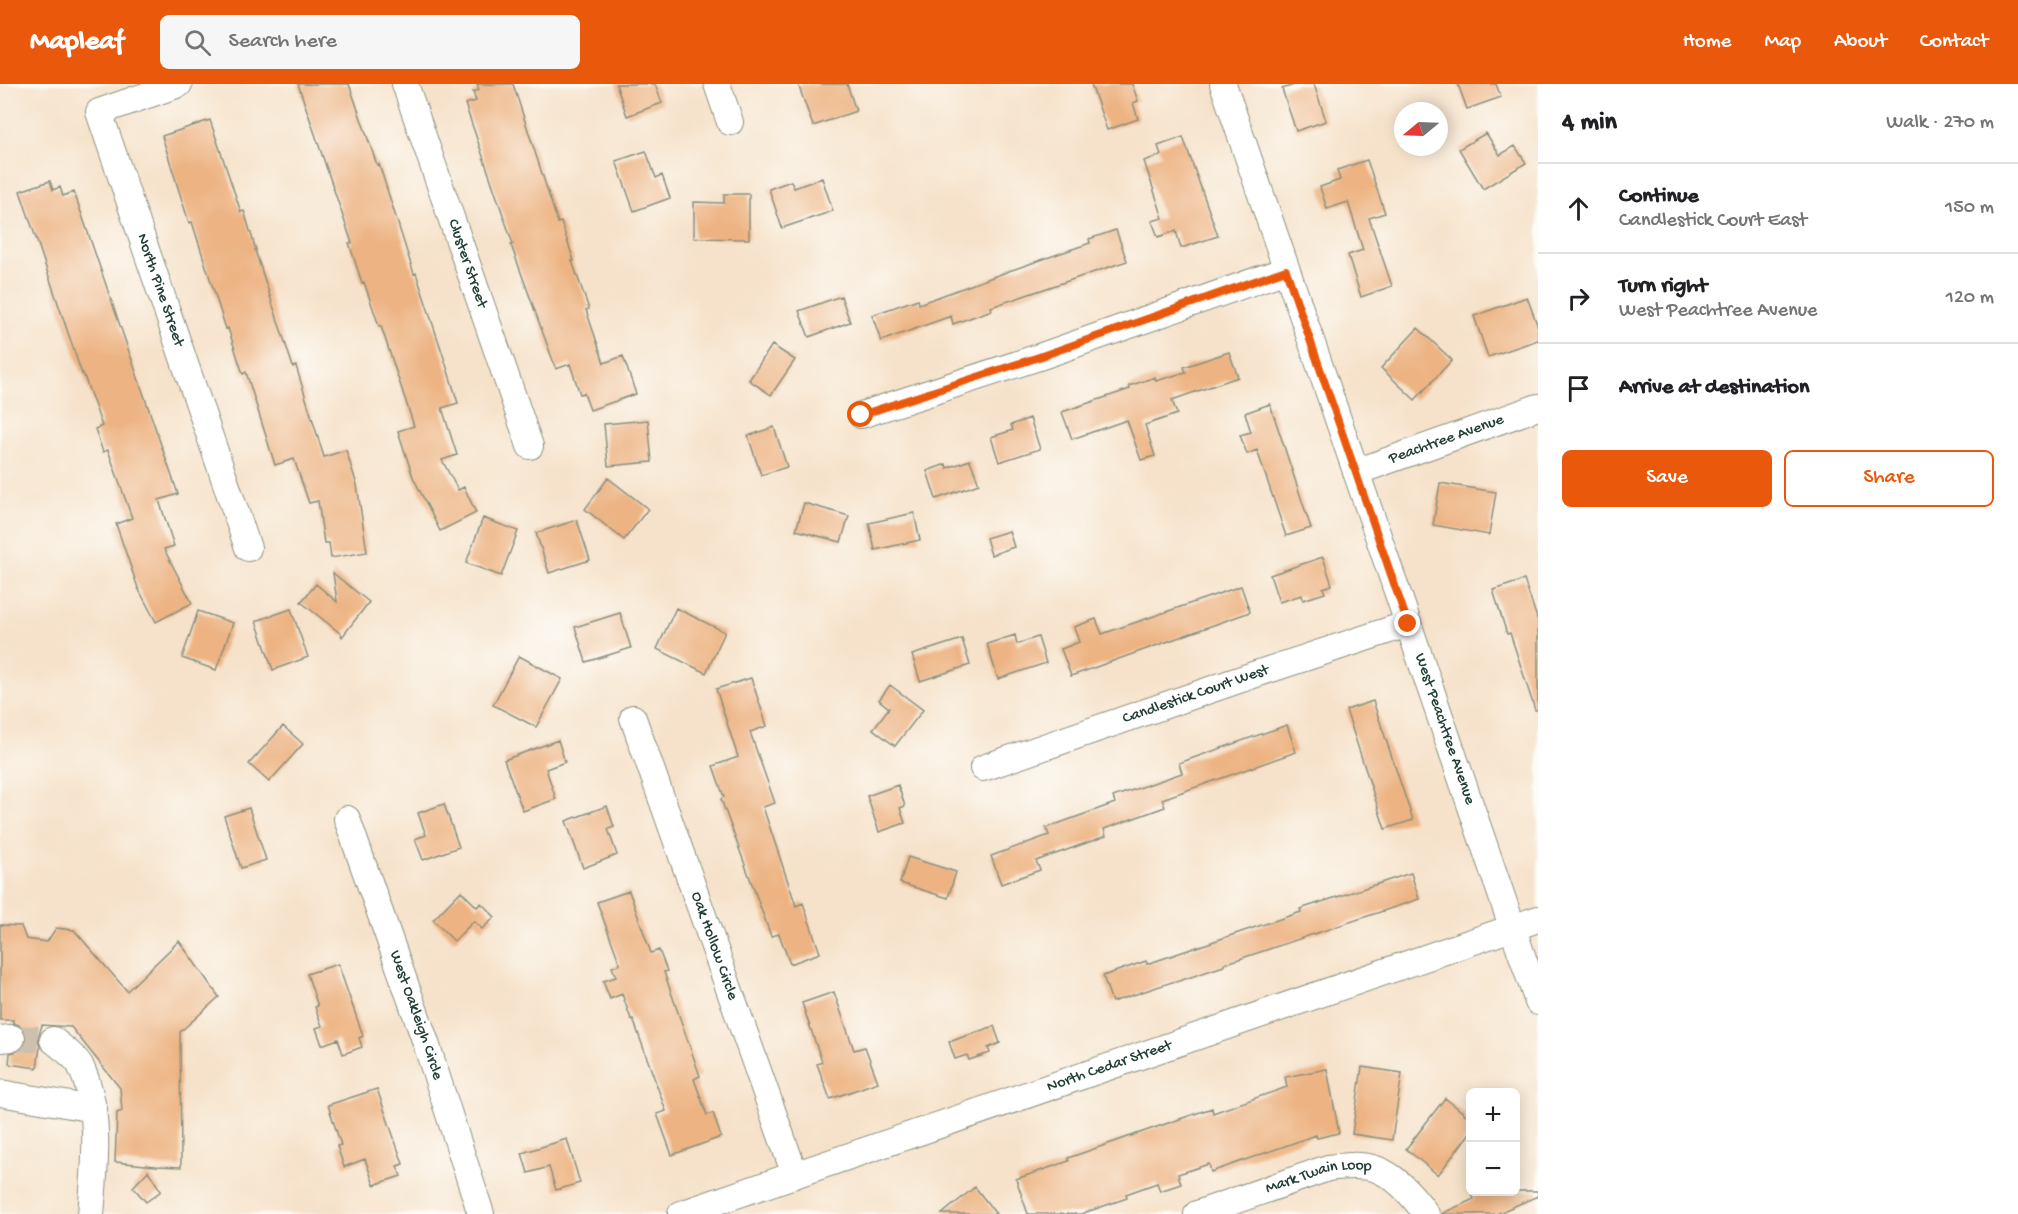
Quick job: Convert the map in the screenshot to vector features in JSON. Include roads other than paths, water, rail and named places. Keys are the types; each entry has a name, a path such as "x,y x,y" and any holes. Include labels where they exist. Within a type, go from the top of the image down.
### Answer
{"street":[{"name":"North Pine Street","path":"179,84 99,112 248,548"},
{"name":"Cluster Street","path":"405,84 530,446"},
{"path":"717,84 730,122"},
{"name":"West Peachtree Avenue","path":"1223,84 1538,1002"},
{"path":"861,415 1039,357 1286,270"},
{"name":"Peachtree Avenue","path":"1356,471 1538,406"},
{"name":"Candlestick Court West","path":"983,768 1259,672 1408,624"},
{"name":"Oak Hollow Circle","path":"633,718 795,1174"},
{"name":"West Oakleigh Circle","path":"347,819 426,1043 481,1214"},
{"name":"North Cedar Street","path":"681,1214 1538,919"},
{"path":"53,1040 80,1064 94,1109 95,1158 91,1214"},
{"path":"0,1093 94,1109"},
{"name":"Mark Twain Loop","path":"1197,1214 1328,1168 1349,1165 1376,1169 1402,1185 1426,1214"}],"tunnel":[{"path":"12,1038 53,1040"}]}
